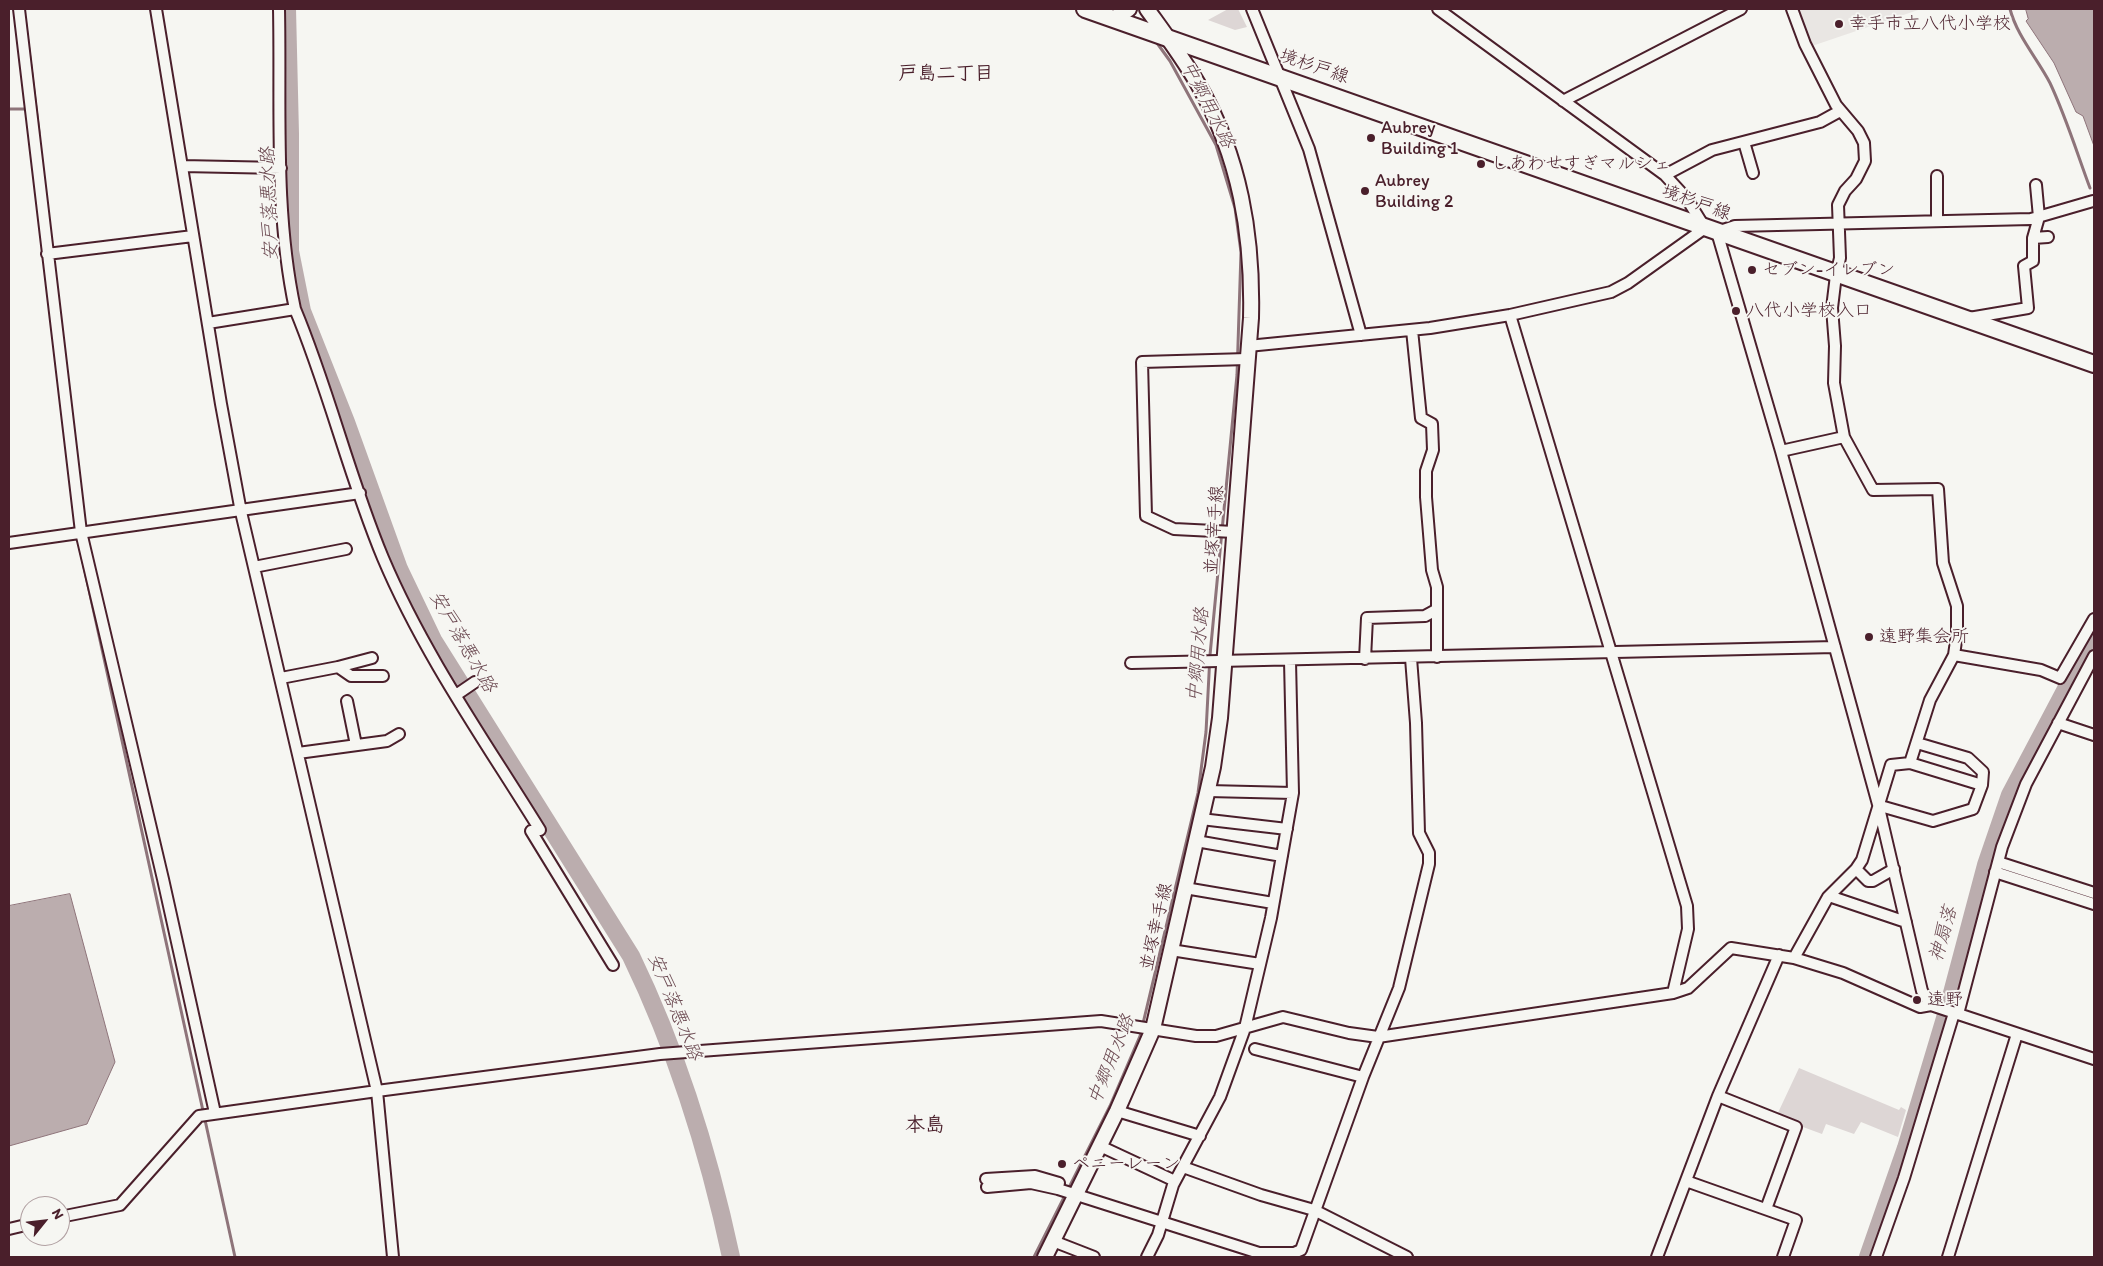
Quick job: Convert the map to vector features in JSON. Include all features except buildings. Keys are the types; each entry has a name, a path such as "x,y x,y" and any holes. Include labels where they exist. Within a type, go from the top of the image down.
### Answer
{"main road":[{"name":"境杉戸線","path":"1085,9 1282,77 1836,275 2094,364"},
{"path":"1113,19 1129,9"},
{"name":"並塚幸手線","path":"1045,1257 1118,1111 1153,1029 1208,791 1220,718 1225,663 1252,282 1248,226 1239,182 1211,110 1186,65 1147,9"}],"street":[{"path":"19,9 81,532 163,879 215,1113"},
{"path":"156,9 241,512 378,1091 393,1257"},
{"path":"280,9 282,224 288,277 295,309 382,556 405,607 456,695 540,830 531,830 613,965"},
{"path":"1252,9 1282,77 1309,149 1361,335"},
{"path":"1438,9 1665,175 1711,230 1781,451 1879,808 1919,982 1930,1005"},
{"path":"1563,101 1741,9"},
{"path":"1792,9 1805,44 1840,111 1858,131 1864,143 1866,155 1856,179 1840,198 1838,205 1840,258 1832,308 1835,346 1834,383 1844,437 1873,490 1938,489 1943,563 1957,606 1954,655 1930,700 1910,763"},
{"path":"1665,175 1712,150 1820,122 1840,111"},
{"path":"1744,142 1753,173"},
{"path":"182,166 281,168"},
{"path":"1937,176 1937,221"},
{"path":"1966,319 2028,308 2024,266 2033,261 2034,238 2039,217 2036,185"},
{"path":"1234,532 1174,529 1146,516 1142,362 1247,353 1361,335 1412,330 1510,314 1610,292 1628,283 1711,230 1735,226 2031,220 2094,201"},
{"path":"47,254 193,236"},
{"path":"2034,238 2048,237"},
{"path":"208,323 295,309"},
{"path":"1510,314 1687,906 1688,929 1673,993"},
{"path":"1412,330 1421,418 1432,424 1434,437 1433,450 1426,471 1426,497 1432,570 1437,587 1437,657"},
{"path":"1781,451 1844,437"},
{"path":"9,543 241,512 360,493"},
{"path":"254,567 346,549"},
{"path":"1365,659 1367,618 1425,616 1436,610"},
{"path":"1954,655 2041,670 2060,678 2094,619"},
{"path":"1131,663 1290,662 1835,647"},
{"path":"1876,1257 1904,1178 1956,1013 1996,867 2026,784 2094,656"},
{"path":"281,678 372,658"},
{"path":"986,1183 1030,1183 1058,1189 1268,1255 1294,1253 1301,1250 1363,1077 1399,988 1429,864 1429,853 1419,833 1416,723 1411,658"},
{"path":"1146,1257 1158,1235 1160,1222 1175,1181 1220,1097 1245,1028 1273,903 1293,793 1290,662"},
{"path":"338,667 351,676 383,676"},
{"path":"456,695 475,682"},
{"path":"347,701 356,745"},
{"path":"2058,723 2094,734"},
{"path":"298,753 388,741 399,734"},
{"path":"1879,808 1884,807 1934,820 1973,808 1982,785 1983,772 1968,758 1917,743"},
{"path":"1794,958 1829,896 1856,869 1866,852 1891,765 1910,763 1982,785"},
{"path":"1208,791 1293,793"},
{"path":"1201,819 1287,829"},
{"path":"1196,841 1282,856"},
{"path":"1996,867 2094,893"},
{"path":"1996,867 2094,904"},
{"path":"1856,869 1868,881 1873,881 1894,869"},
{"path":"1186,888 1273,903"},
{"path":"1829,896 1906,922"},
{"path":"70,1215 120,1205 199,1116 215,1113 660,1054 1101,1020 1196,1036 1216,1036 1283,1017 1349,1033 1378,1037 1673,993 1688,988 1731,948 1794,958 1843,973 1920,1007 1930,1005 2094,1059"},
{"path":"1171,950 1260,964"},
{"path":"1657,1257 1718,1096 1779,956"},
{"path":"1948,1257 2017,1034"},
{"path":"1255,1049 1363,1077"},
{"path":"1718,1096 1796,1127 1766,1209"},
{"path":"1118,1111 1200,1136"},
{"path":"1100,1146 1175,1181"},
{"path":"1183,1167 1261,1195 1314,1210 1407,1257"},
{"path":"1686,1181 1796,1220 1783,1257"},
{"path":"1053,1241 1094,1257"}],"shaded area":[{"path":"1228,9 1238,9 1247,27 1235,30 1208,20"},
{"name":"幸手市立八代小学校","path":"1798,9 1921,9 1812,46"},
{"path":"2026,9 2094,9 2094,146 2083,116 2076,112 2054,63 2026,21 2028,19"},
{"path":"70,894 115,1062 87,1124 9,1146 9,906"},
{"path":"1799,1068 1899,1110 1901,1107 1906,1110 1898,1137 1861,1122 1854,1134 1826,1124 1822,1134 1776,1117"}],"waterway":[{"name":"安戸落悪水路","path":"287,9 290,251 302,311 346,422 399,569 433,640 631,956 648,992 677,1066 702,1142 731,1257"},
{"path":"2010,9 2017,28 2056,96 2090,188"},
{"path":"25,18 39,133"},
{"name":"中郷用水路","path":"1034,1257 1110,1106 1140,1036 1198,793 1206,732 1210,655 1237,375 1241,252 1235,208 1216,145 1170,61 1157,43"},
{"path":"9,109 28,109"},
{"path":"77,535 235,1257"},
{"name":"神扇落","path":"1868,1257 1906,1148 1948,1008 1986,865 2010,795 2094,636"},
{"path":"1986,865 2010,871"}],"place":[{"name":"幸手市立八代小学校","path":"1839,24"},
{"name":"Aubrey Building 1","path":"1371,138"},
{"name":"しあわせすぎマルシェ","path":"1481,164"},
{"name":"Aubrey Building 2","path":"1365,191"},
{"name":"セブン-イレブン","path":"1752,270"},
{"name":"八代小学校入口","path":"1736,311"},
{"name":"遠野集会所","path":"1869,637"},
{"name":"遠野","path":"1917,1000"},
{"name":"ペニーレーン","path":"1062,1164"}],"district":[{"name":"戸島二丁目","path":"946,74"},
{"name":"本島","path":"925,1126"}]}
